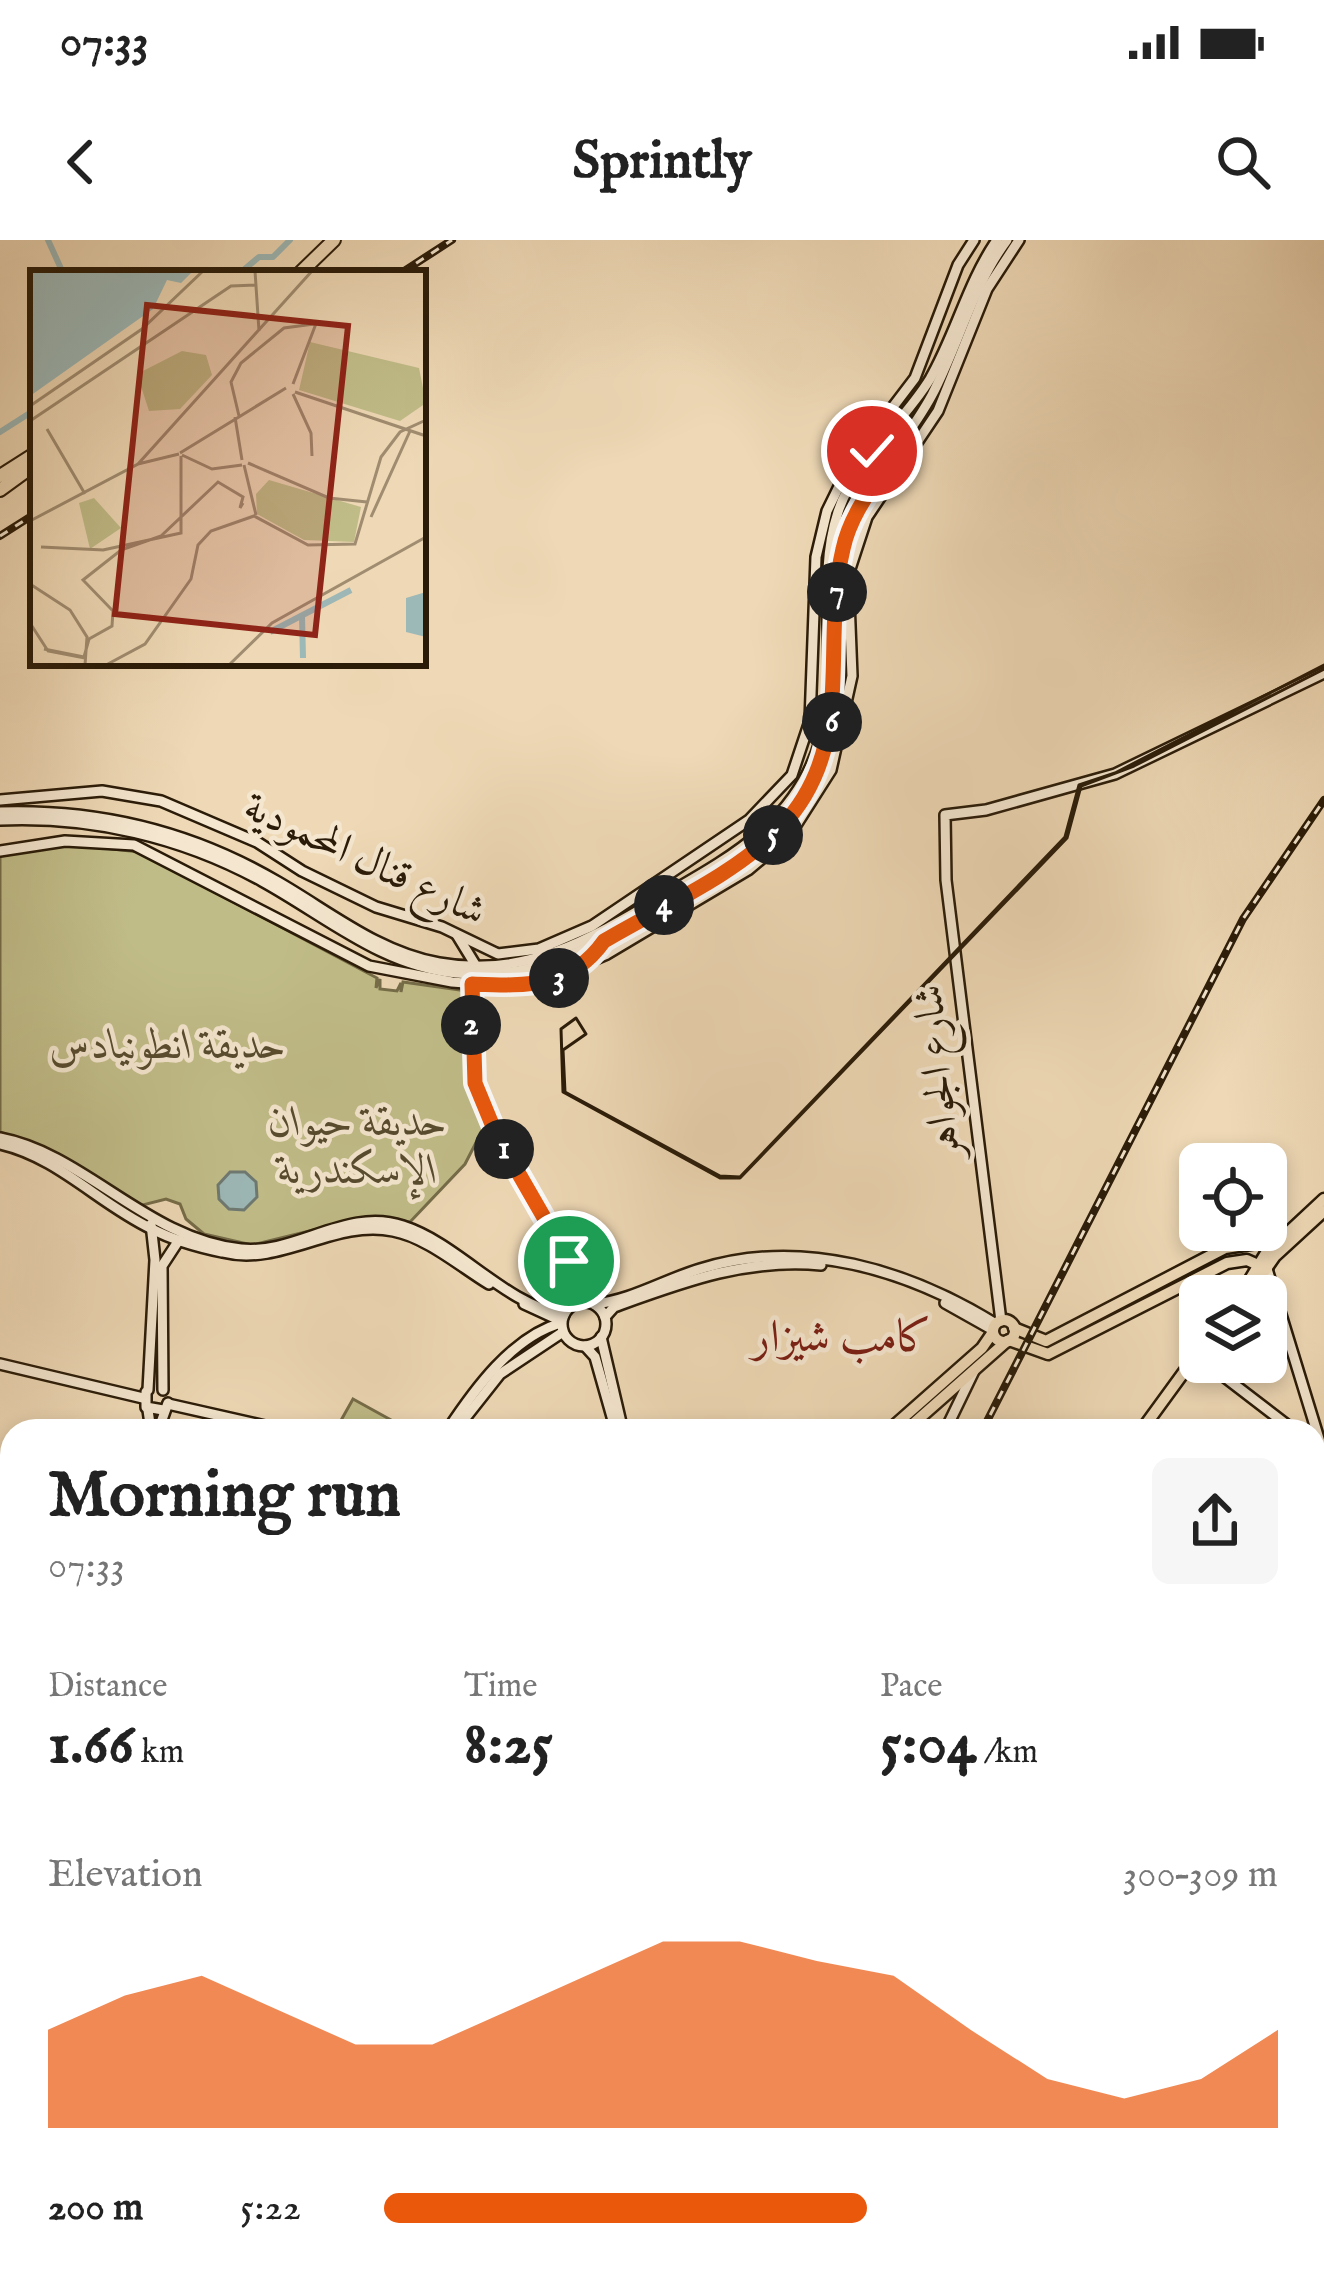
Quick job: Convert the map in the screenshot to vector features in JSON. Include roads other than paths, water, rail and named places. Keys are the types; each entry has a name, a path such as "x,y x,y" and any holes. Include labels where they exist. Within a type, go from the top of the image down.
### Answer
{"highway":[{"path":"303,270 334,240"},
{"path":"315,270 344,240"},
{"path":"0,476 30,457"},
{"path":"0,490 30,468"}],"main road":[{"name":"شارع قنال المحمودية","path":"0,813 83,792 132,794 237,832 324,882 391,913 505,955 539,949 583,931 773,800 792,775 806,739 816,557 827,511 851,462 915,378 951,282 974,240"},
{"path":"0,813 75,814 158,830 227,855 394,950 476,966 524,962 565,951 740,851 794,797 823,730 833,530 859,468 931,376 967,291 997,240"},
{"path":"0,813 160,838 226,863 361,942 425,968 482,975 538,968 604,941 752,853 800,803 820,768 832,727 837,599 846,537 951,355 978,287 1007,240"},
{"name":"شارع قنال المحمودية","path":"0,851 40,842 134,844 378,969 472,984 534,987 588,964 748,870 795,828 834,763 852,681 848,575 870,511 938,411 992,280 1019,240"},
{"path":"951,282 967,291"},
{"path":"951,355 970,331"},
{"path":"872,451 878,461 890,461"},
{"path":"859,468 873,468 877,480"},
{"path":"837,599 849,613"},
{"path":"814,646 829,615"},
{"name":"شارع الجواهر","path":"996,1327 946,880 945,815 986,810 1115,774 1321,672"},
{"path":"773,800 794,797"},
{"path":"227,855 237,832"},
{"path":"312,903 324,882"},
{"path":"565,951 583,931"},
{"path":"456,934 476,966"},
{"path":"588,964 604,941"},
{"path":"361,942 378,969"},
{"path":"472,984 475,1083 496,1134 578,1277 588,1303 604,1317"},
{"path":"0,1141 47,1154 151,1224 225,1246 258,1250 344,1226 404,1226 562,1323 597,1361 615,1419"},
{"path":"1287,1231 1324,1199"},
{"path":"1229,1263 1263,1266 1324,1211"},
{"path":"151,1224 160,1253 165,1407 160,1419"},
{"path":"151,1419 146,1394 160,1253 182,1236"},
{"path":"996,1327 1010,1336 1048,1340 1220,1251"},
{"path":"459,1419 510,1355 588,1303 746,1259 811,1258 887,1275 1052,1353 1229,1263 1233,1251"},
{"path":"1257,1275 1271,1251"},
{"path":"617,1419 601,1337 604,1317 614,1307 737,1267 810,1264 887,1275"},
{"path":"1263,1266 1312,1419"},
{"path":"900,1419 996,1327"},
{"path":"918,1419 1010,1336"},
{"path":"585,1346 601,1337"},
{"path":"0,1364 146,1394 163,1390"},
{"path":"950,1419 975,1370"},
{"path":"1152,1419 1179,1380"},
{"path":"1154,1419 1184,1383"},
{"path":"1232,1383 1279,1419"},
{"path":"148,1410 165,1407 226,1419"}],"water":[{"path":"230,1172 245,1172 256,1182 257,1197 244,1210 229,1209 219,1199 218,1185"}],"waterway":[{"path":"48,240 62,270"},
{"path":"244,270 259,257 273,257 290,240"},
{"path":"0,432 30,413"}],"tram line":[{"path":"1324,665 1115,773 1079,785 1065,837 740,1177 720,1176 565,1092 563,1050 586,1034 576,1018 561,1029 563,1092 720,1178 740,1178 1067,838 1081,786 1134,766 1324,669"}],"railway":[{"path":"406,270 452,240"},
{"path":"0,536 30,517"},
{"path":"988,1419 1243,919 1324,800"}],"district":[{"name":"كامب شيزار","path":"842,1335"}],"park label":[{"name":"حديقة انطونيادس","path":"168,1043"},
{"name":"حديقة حيوان الإسكندرية","path":"358,1144"}]}
